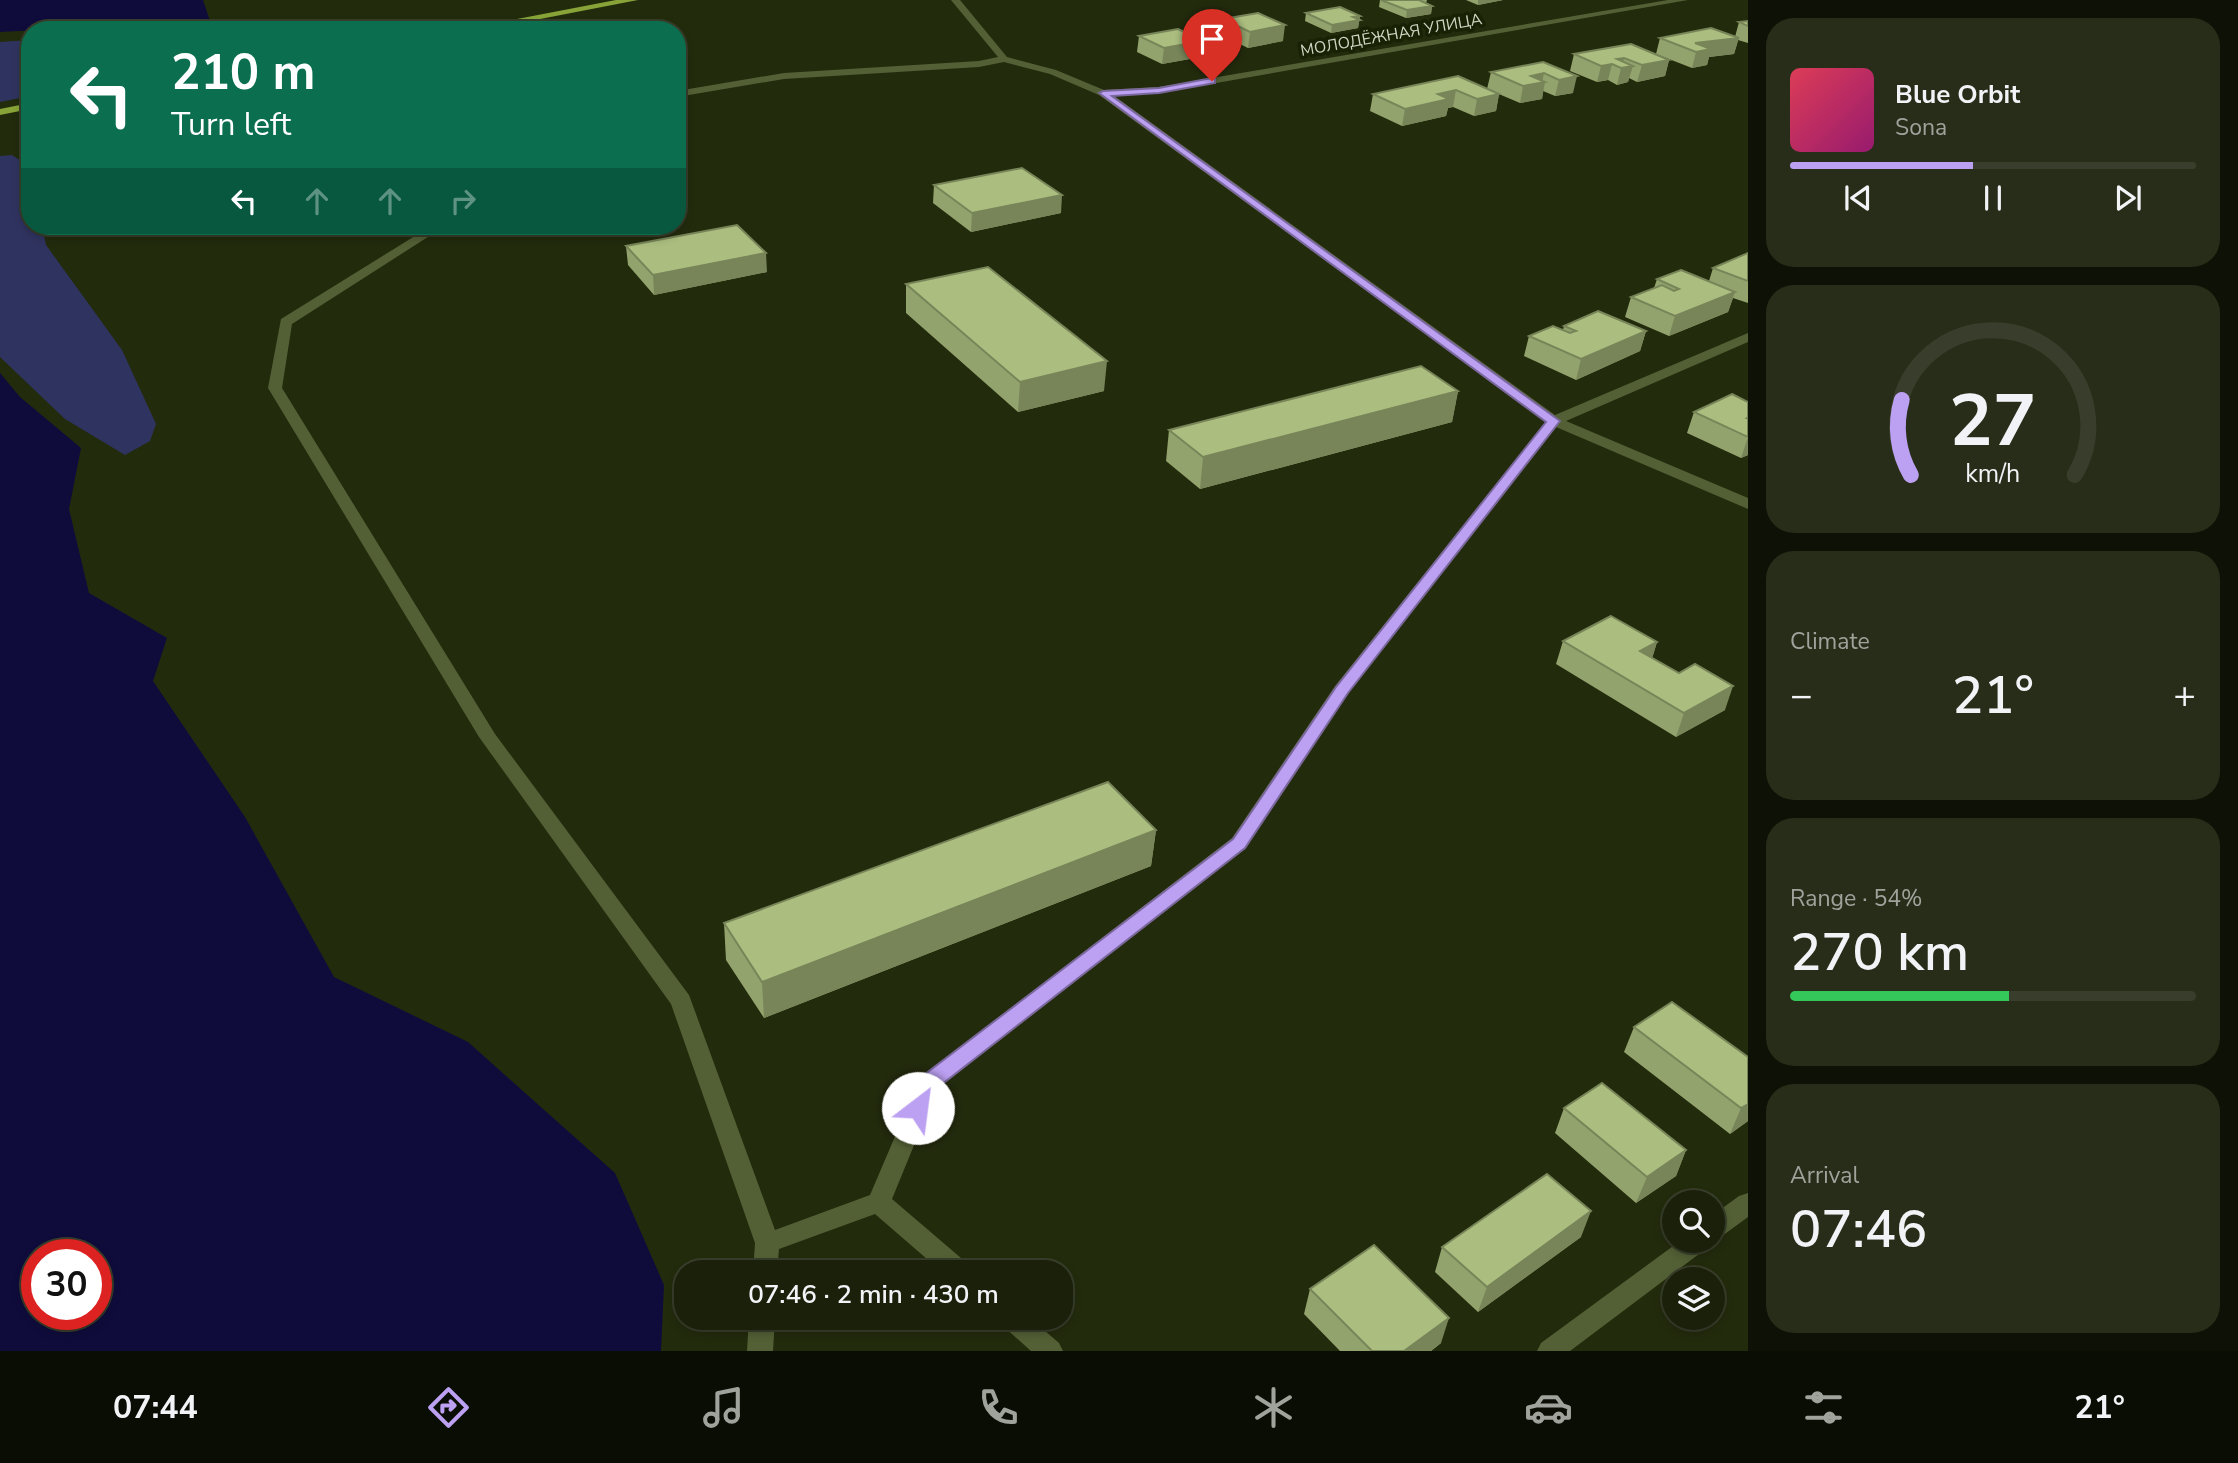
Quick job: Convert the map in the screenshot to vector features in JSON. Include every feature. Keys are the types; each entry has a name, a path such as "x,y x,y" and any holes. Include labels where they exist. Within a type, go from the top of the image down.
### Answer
{"highway":[{"path":"515,21 634,0"},
{"path":"0,111 21,108"}],"street":[{"path":"955,0 1004,59"},
{"name":"МОЛОДЁЖНАЯ УЛИЦА","path":"1103,93 1159,90 1685,0"},
{"path":"686,92 784,76 979,64 1004,59 1054,72 1103,93 1554,421 1748,504"},
{"path":"425,235 286,322 275,388 488,737 681,1001 767,1243 766,1260"},
{"path":"767,1243 879,1202 928,1084 1239,843 1342,690 1554,421 1748,337"},
{"path":"879,1202 945,1260"},
{"path":"1725,1220 1748,1203"},
{"path":"1550,1351 1682,1253"},
{"path":"760,1351 761,1330"},
{"path":"1026,1330 1050,1351"}],"shaded area":[{"path":"0,0 203,0 210,21 21,21 21,31 0,32"},
{"path":"21,41 21,98 0,102 0,42"},
{"path":"12,155 21,161 21,235 44,235 46,245 122,350 156,424 150,441 125,455 65,419 0,357 0,156"},
{"path":"0,373 20,397 81,448 69,509 89,593 167,638 153,681 245,817 334,977 468,1042 615,1173 664,1285 661,1351 0,1351"}],"building":[{"path":"1381,0 1419,0 1432,6 1407,10"},
{"path":"1340,7 1360,16 1353,17 1360,20 1332,25 1306,13"},
{"path":"1258,13 1285,25 1250,32 1223,19"},
{"path":"1711,28 1739,38 1695,43 1711,49 1696,52 1660,38"},
{"path":"1178,29 1203,41 1164,48 1139,36"},
{"path":"1631,44 1669,60 1642,65 1624,58 1617,59 1633,66 1621,68 1612,64 1601,66 1574,54"},
{"path":"1543,62 1577,76 1559,80 1544,73 1531,76 1545,82 1523,86 1491,72"},
{"path":"1458,76 1499,94 1477,99 1456,90 1438,94 1449,99 1405,109 1373,94"},
{"path":"1022,168 1062,195 972,213 934,185"},
{"path":"737,225 766,253 653,275 626,246"},
{"path":"1748,253 1748,281 1713,268"},
{"path":"988,267 1107,361 1020,382 906,284"},
{"path":"1681,270 1735,292 1675,316 1631,297 1662,285 1674,291 1679,289 1657,279"},
{"path":"1598,311 1646,331 1581,359 1529,336 1553,326 1570,333 1576,331 1564,326"},
{"path":"1421,366 1458,391 1203,457 1169,430"},
{"path":"1732,394 1748,402 1748,437 1694,412"},
{"path":"1611,616 1657,642 1640,651 1679,673 1695,664 1733,686 1684,713 1563,641"},
{"path":"1108,782 1156,830 762,982 724,923"},
{"path":"1672,1002 1748,1057 1748,1104 1741,1108 1634,1027"},
{"path":"1602,1083 1686,1150 1647,1177 1564,1108"},
{"path":"1547,1174 1591,1211 1487,1287 1442,1247"},
{"path":"1374,1245 1449,1318 1404,1351 1372,1351 1310,1289"}],"route":[{"path":"918,1108 928,1084 1239,843 1342,690 1554,421 1103,93 1159,90 1212,81"}]}
